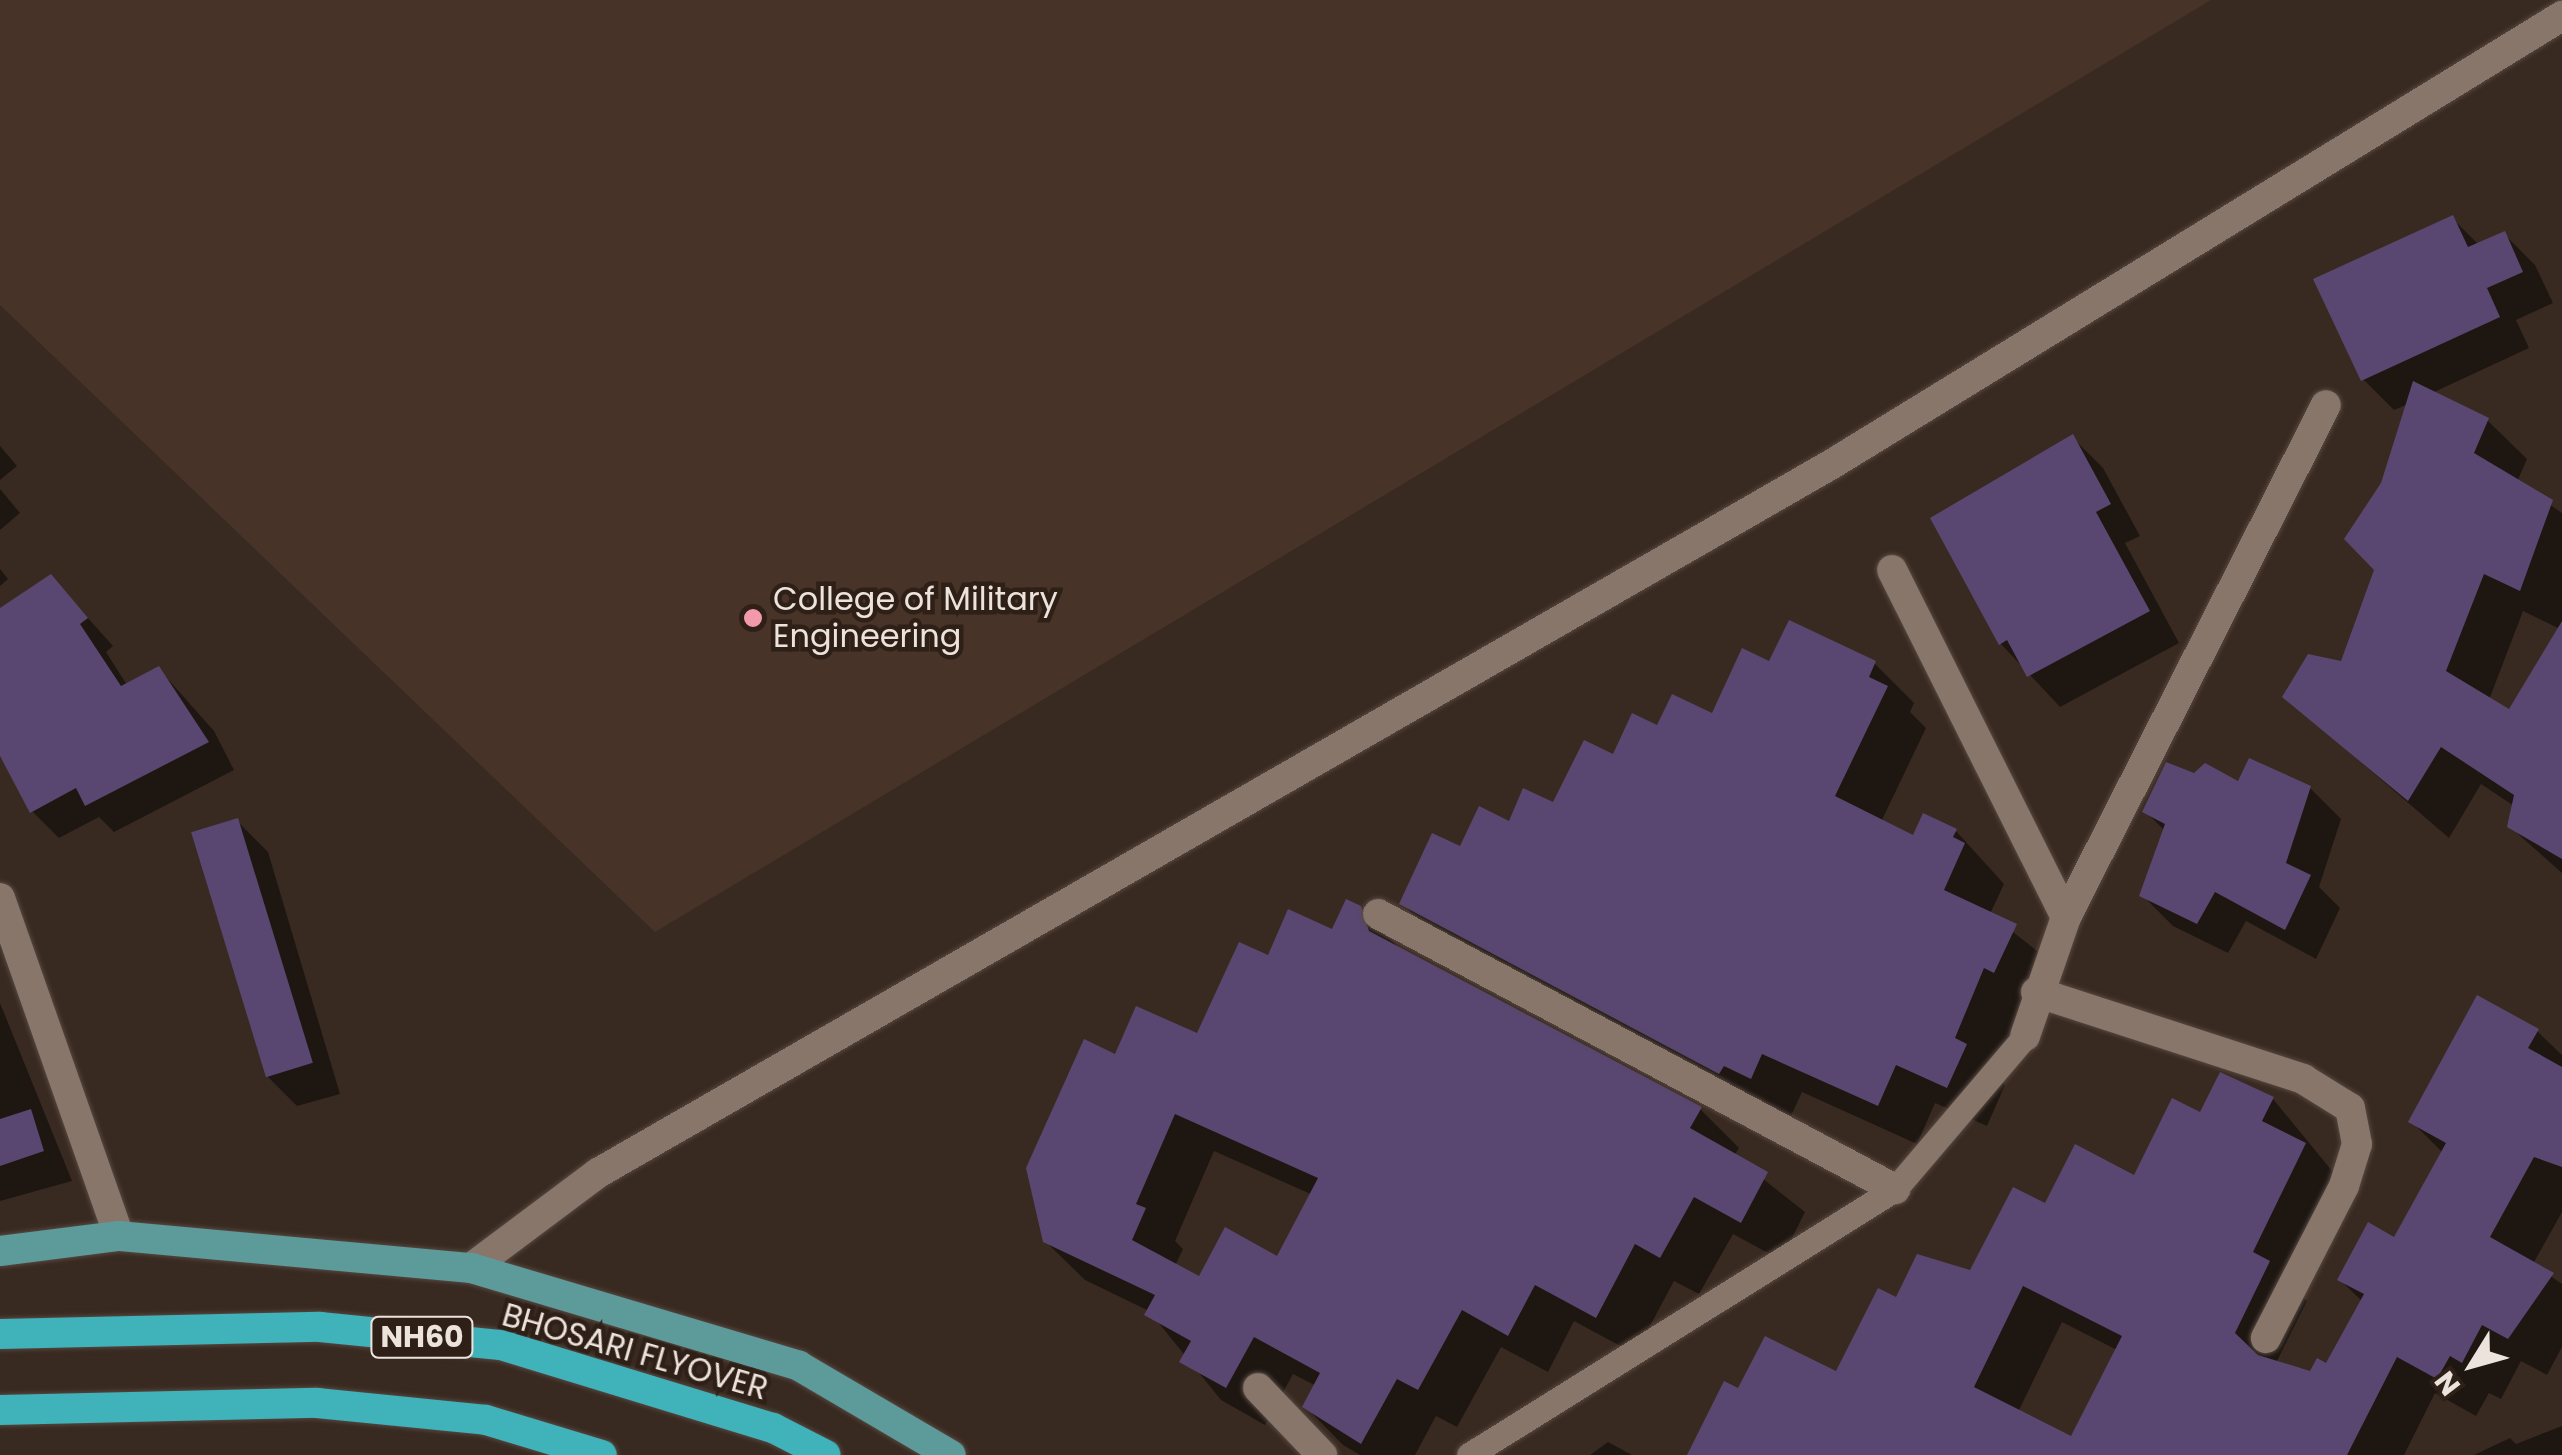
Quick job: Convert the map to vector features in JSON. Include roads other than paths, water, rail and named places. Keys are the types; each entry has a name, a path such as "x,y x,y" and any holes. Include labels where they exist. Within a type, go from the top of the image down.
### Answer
{"highway":[{"name":"BHOSARI FLYOVER","path":"0,1334 320,1327 501,1345 773,1428 826,1455"},
{"name":"NH60","path":"0,1410 317,1403 486,1420 602,1455"}],"main road":[{"path":"0,1251 118,1236 471,1268 798,1366 881,1406 952,1455"}],"street":[{"path":"471,1268 598,1173 1832,464 2562,16"},
{"path":"2024,1036 2036,992 2066,917 2326,405"},
{"path":"1892,570 2066,917"},
{"path":"0,898 118,1236"},
{"path":"1378,914 1896,1188"},
{"path":"2036,992 2303,1079 2350,1108 2356,1144 2344,1186 2266,1338"},
{"path":"1258,1388 1322,1455"}],"lane":[{"path":"1469,1455 1896,1188 2024,1036"}],"place":[{"name":"College of Military Engineering","path":"753,618"}]}
